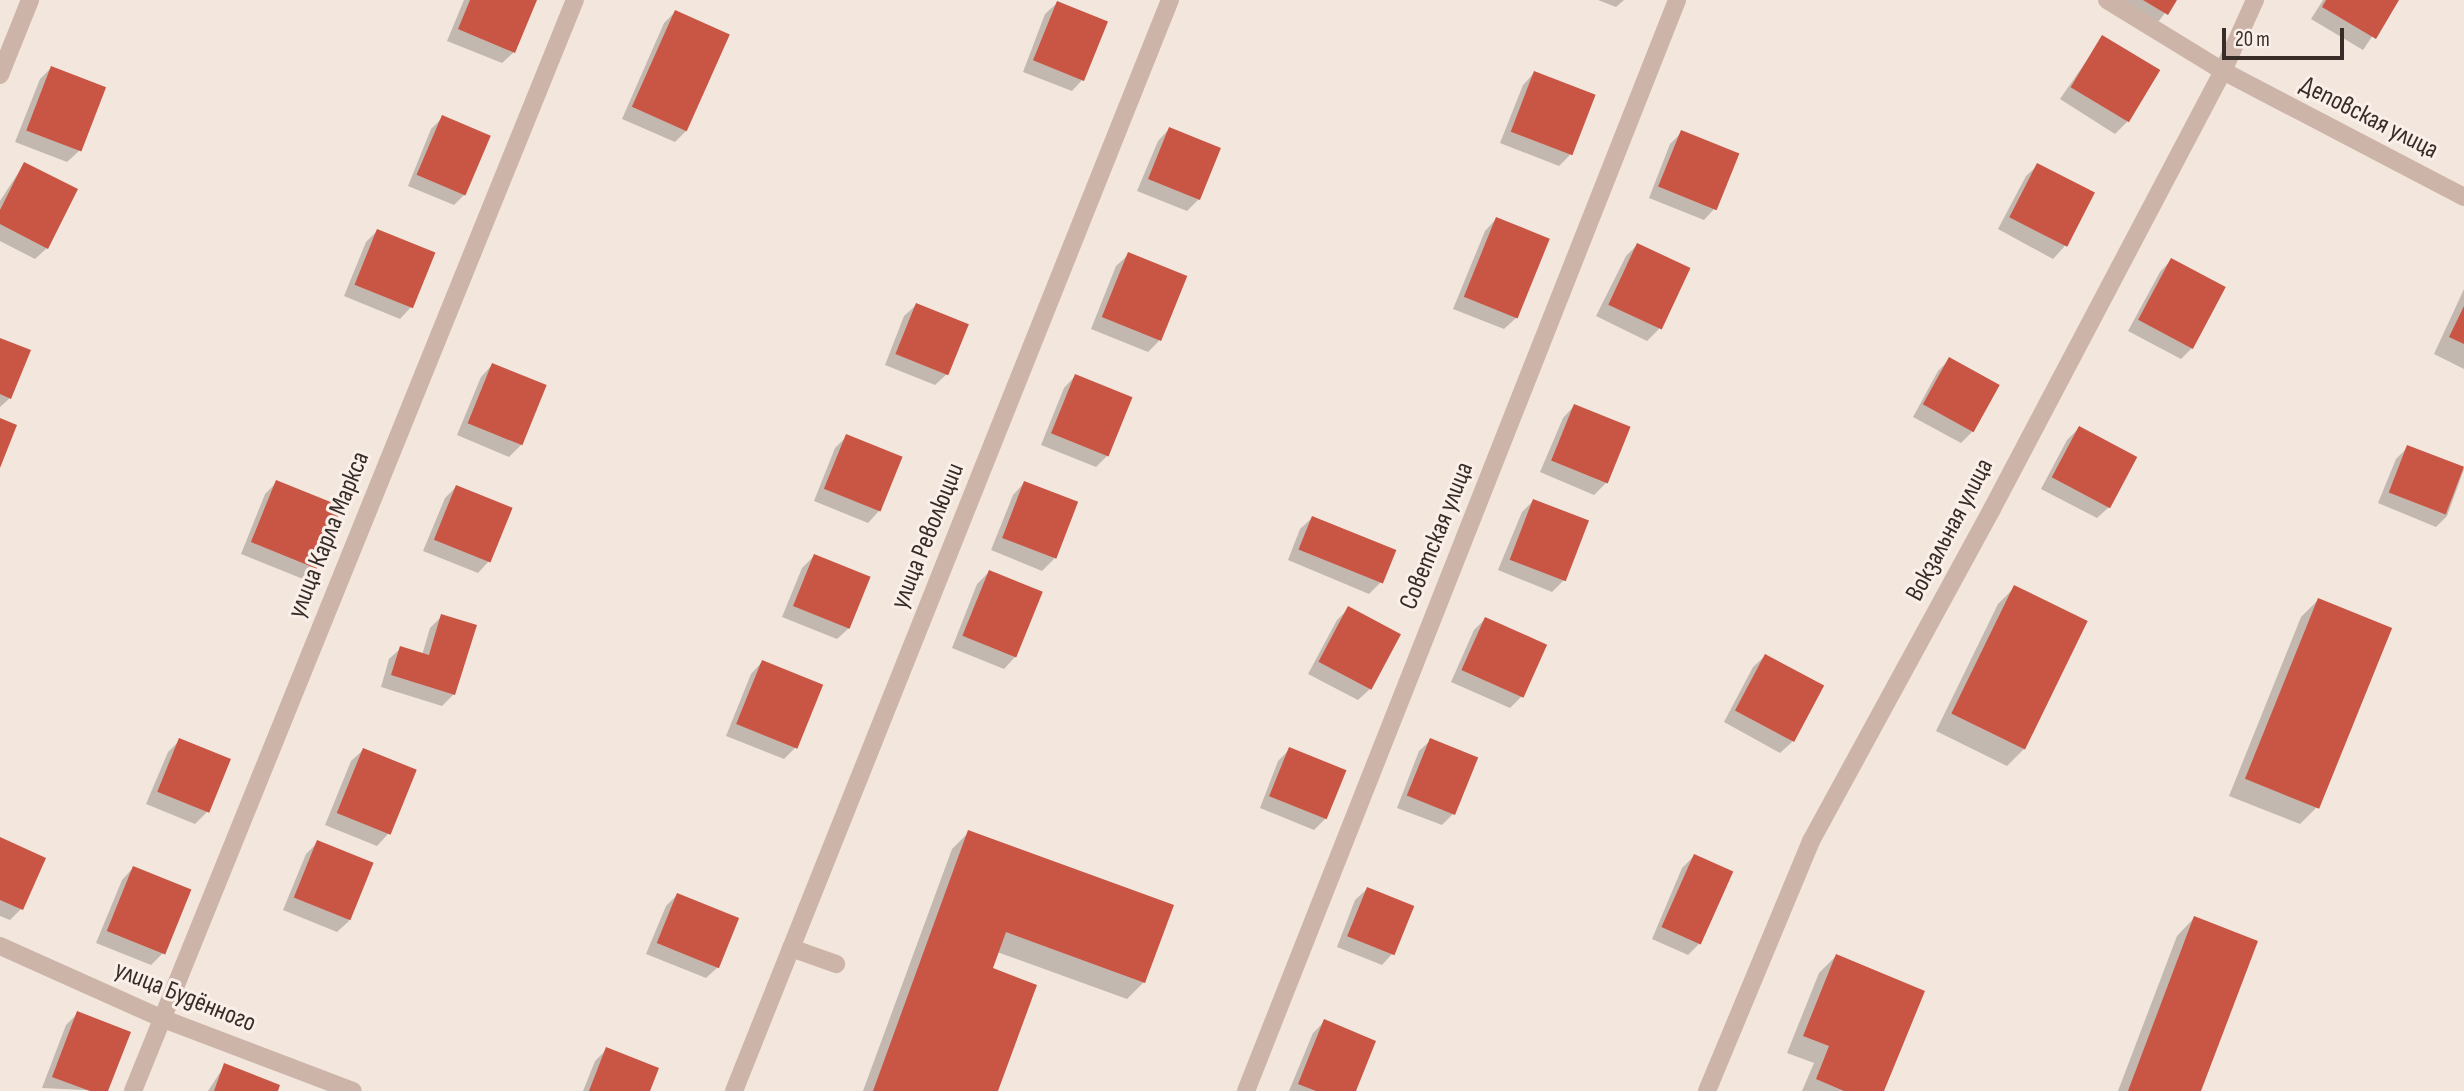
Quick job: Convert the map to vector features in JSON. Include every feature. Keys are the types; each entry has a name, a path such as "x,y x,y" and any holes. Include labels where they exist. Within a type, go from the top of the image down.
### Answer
{"street":[{"path":"0,75 30,0"},
{"name":"улица Карла Маркса","path":"132,1091 575,0"},
{"name":"улица Революции","path":"734,1091 1170,0"},
{"name":"Советская улица","path":"1246,1091 1677,0"},
{"name":"Деповская улица","path":"2107,0 2223,71 2464,197"},
{"name":"Вокзальная улица","path":"1707,1091 1811,841 2223,71 2255,0"},
{"name":"улица Будённого","path":"0,946 160,1018 353,1091"},
{"path":"792,948 836,964"}],"building":[{"path":"470,0 537,0 515,53 458,29"},
{"path":"2143,0 2177,0 2168,15"},
{"path":"2326,0 2399,0 2376,39 2322,7"},
{"path":"1057,1 1108,22 1084,81 1033,60"},
{"path":"675,10 730,34 687,131 632,107"},
{"path":"2102,35 2160,70 2129,122 2071,87"},
{"path":"51,66 106,87 81,152 26,130"},
{"path":"1534,71 1596,95 1572,155 1511,132"},
{"path":"442,115 491,136 465,196 417,175"},
{"path":"1169,127 1221,148 1200,200 1148,179"},
{"path":"1681,130 1739,154 1717,210 1658,187"},
{"path":"24,162 78,189 48,249 0,224 0,210"},
{"path":"2037,163 2095,193 2067,247 2009,217"},
{"path":"1496,217 1550,239 1518,318 1464,297"},
{"path":"377,229 435,253 413,308 355,285"},
{"path":"1637,243 1690,268 1662,330 1608,305"},
{"path":"1128,252 1187,276 1161,341 1102,317"},
{"path":"2171,258 2226,287 2193,349 2138,320"},
{"path":"916,303 969,324 948,375 895,354"},
{"path":"2464,306 2464,344 2449,337"},
{"path":"0,338 31,350 11,399 0,394"},
{"path":"1949,357 2000,385 1974,432 1923,404"},
{"path":"492,363 547,385 522,445 468,423"},
{"path":"1075,374 1132,397 1109,457 1051,433"},
{"path":"1574,404 1631,427 1608,483 1551,461"},
{"path":"0,418 17,425 0,468"},
{"path":"2079,426 2137,457 2110,508 2052,477"},
{"path":"846,434 903,457 880,512 824,489"},
{"path":"2407,445 2464,467 2446,514 2389,493"},
{"path":"276,480 342,507 317,569 251,542"},
{"path":"1024,481 1078,502 1056,559 1002,538"},
{"path":"456,485 513,508 490,563 434,540"},
{"path":"1533,499 1589,521 1566,581 1510,560"},
{"path":"1312,516 1396,550 1383,583 1299,549"},
{"path":"814,554 871,577 850,629 793,606"},
{"path":"989,570 1043,592 1016,658 962,636"},
{"path":"2014,585 2088,621 2025,749 1951,714"},
{"path":"2318,598 2392,628 2319,809 2245,779"},
{"path":"1348,606 1401,634 1371,690 1318,662"},
{"path":"441,614 477,625 455,695 391,675 400,646 429,655"},
{"path":"1485,617 1547,645 1524,698 1461,670"},
{"path":"1765,654 1824,685 1794,742 1735,711"},
{"path":"762,660 823,685 797,749 736,724"},
{"path":"179,738 231,759 209,813 157,792"},
{"path":"1430,738 1478,757 1455,815 1407,795"},
{"path":"1289,747 1346,770 1327,819 1269,796"},
{"path":"363,748 417,770 391,835 337,813"},
{"path":"968,830 1174,905 1145,983 1006,932 993,968 1037,985 998,1091 873,1091"},
{"path":"0,837 46,858 23,910 0,900"},
{"path":"317,840 374,863 350,920 294,897"},
{"path":"1694,854 1733,871 1701,945 1661,927"},
{"path":"133,866 191,890 165,955 107,931"},
{"path":"1367,887 1414,906 1394,955 1347,936"},
{"path":"677,893 739,918 719,968 657,943"},
{"path":"2194,916 2258,941 2201,1091 2128,1091"},
{"path":"1836,954 1925,991 1884,1091 1844,1091 1816,1079 1829,1046 1803,1036"},
{"path":"77,1011 131,1032 108,1091 90,1091 52,1077"},
{"path":"1324,1019 1376,1041 1356,1091 1316,1091 1298,1084"},
{"path":"606,1047 659,1068 650,1091 589,1091"},
{"path":"224,1063 280,1085 278,1091 214,1091"}]}
